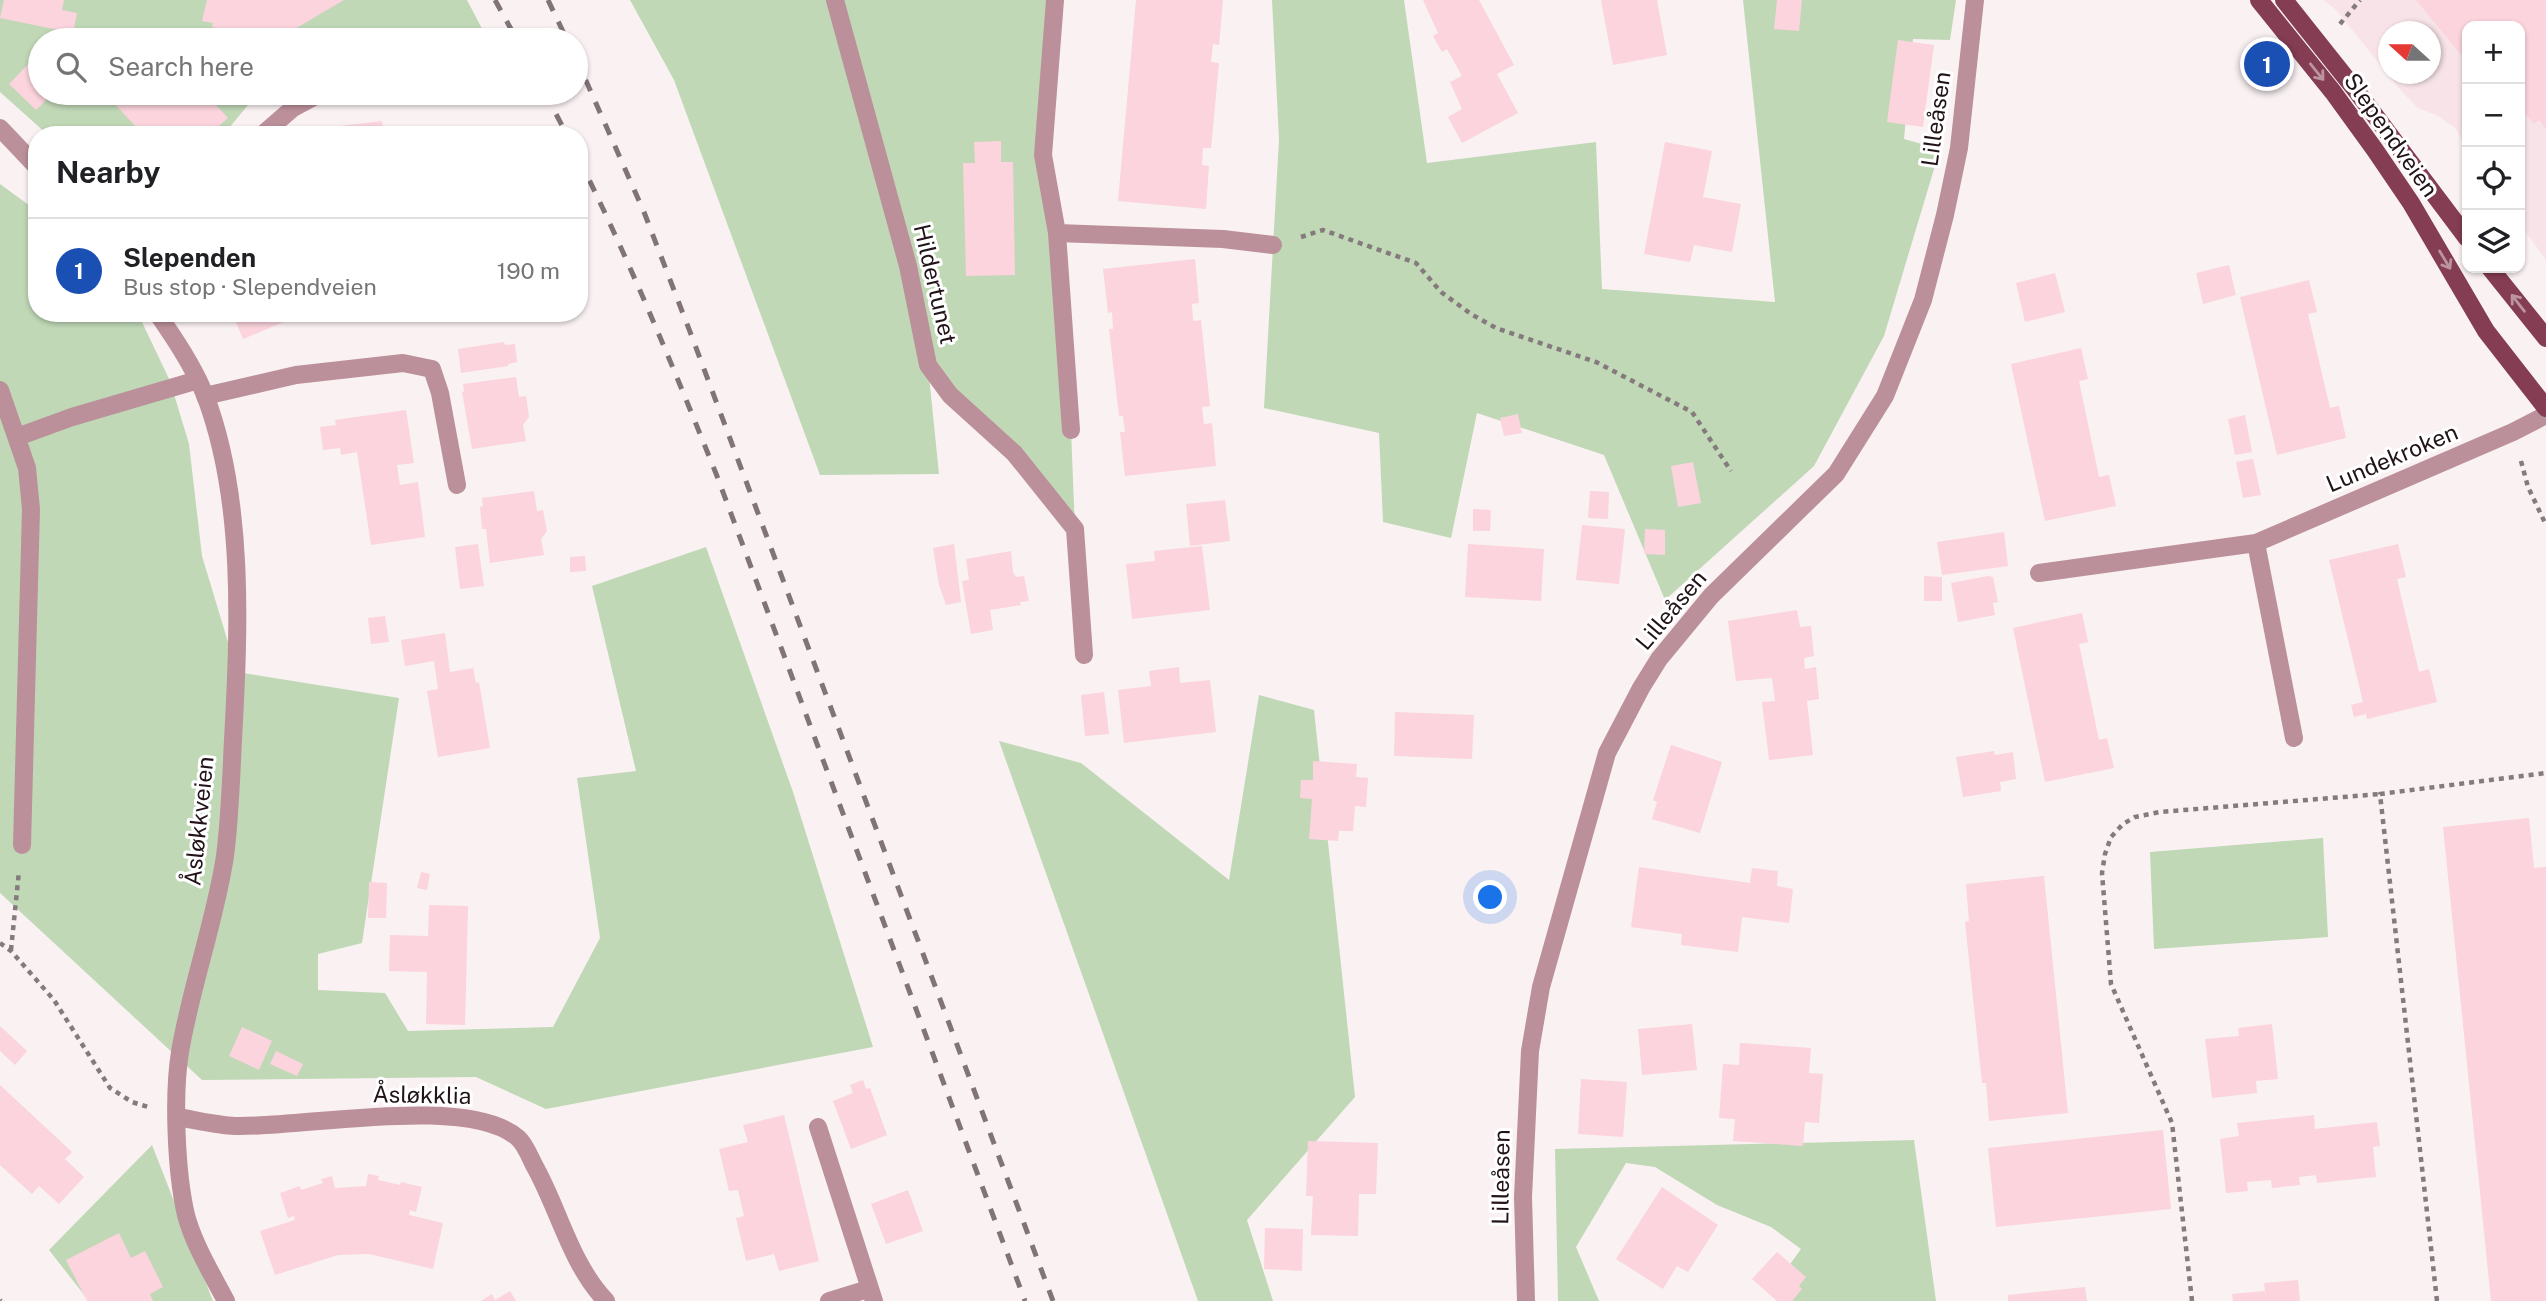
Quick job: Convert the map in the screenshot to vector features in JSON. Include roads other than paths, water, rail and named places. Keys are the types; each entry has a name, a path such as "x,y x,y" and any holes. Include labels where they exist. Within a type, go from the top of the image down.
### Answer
{"main road":[{"name":"Slependveien","path":"2259,0 2333,92 2375,150 2411,203 2486,331 2546,408"},
{"name":"Slependveien","path":"2284,0 2462,231"},
{"path":"2494,273 2546,338"}],"street":[{"name":"Hildertunet","path":"835,0 908,266 928,365 950,395 1014,453 1075,529 1084,655"},
{"path":"1055,0 1043,155 1057,233 1071,430"},
{"name":"Lilleåsen","path":"1526,1301 1523,1197 1530,1051 1541,987 1607,753 1659,659 1711,596 1836,474 1885,396 1923,300 1945,215 1959,148 1975,0"},
{"path":"272,126 299,105"},
{"path":"0,128 28,158"},
{"path":"1057,233 1223,239 1273,245"},
{"name":"Åsløkkveien","path":"163,322 201,388 226,470 235,552 237,668 225,857 180,1055 177,1118 180,1178 187,1216 207,1265 226,1301"},
{"path":"17,437 72,417 201,388 403,363 432,369 440,393 457,485"},
{"path":"0,390 27,468 31,509 22,845"},
{"name":"Lundekroken","path":"2039,573 2256,543 2501,438 2546,415"},
{"path":"2256,543 2294,737"},
{"name":"Åsløkklia","path":"177,1118 234,1126 416,1116 460,1116 489,1122 519,1138 541,1177 567,1240 595,1289 606,1301"},
{"path":"818,1127 871,1295 829,1301"}],"railway":[{"path":"495,0 510,28"},
{"path":"548,0 561,28"},
{"path":"588,85 644,212 692,337 1053,1301"},
{"path":"551,105 562,126"},
{"path":"588,178 651,316 717,476 1025,1301"}],"place":[{"name":"Slependen","path":"2267,64"}]}
